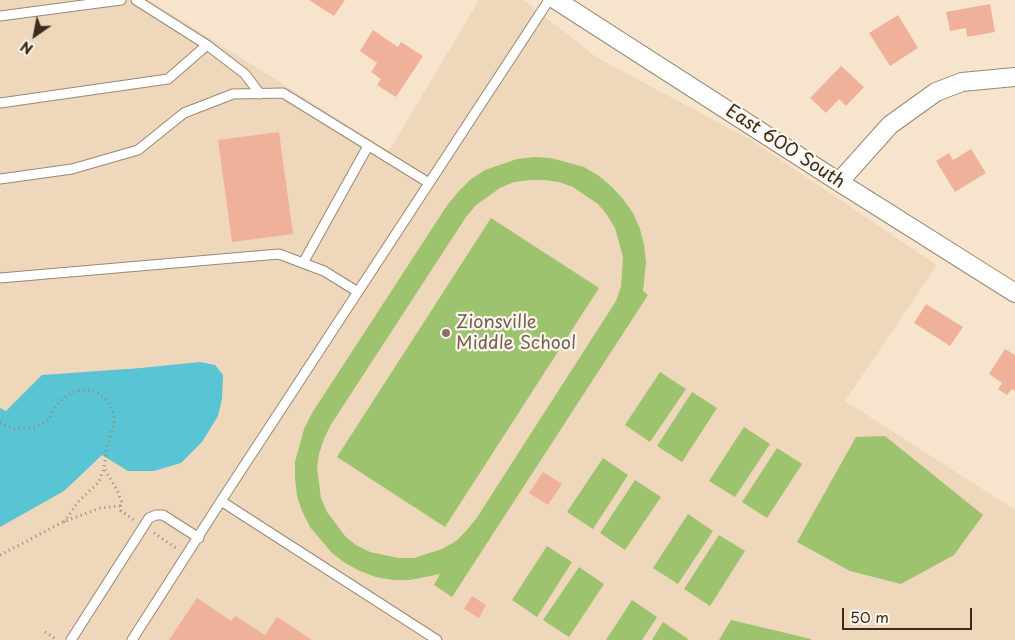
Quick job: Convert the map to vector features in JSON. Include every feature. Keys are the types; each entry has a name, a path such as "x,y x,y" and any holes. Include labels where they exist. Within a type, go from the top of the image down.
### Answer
{"street":[{"name":"East 600 South","path":"556,0 1015,293"},
{"path":"839,182 890,125 936,92 962,82 1015,77"}],"lane":[{"path":"0,16 122,0"},
{"path":"136,0 207,45 245,74 260,94"},
{"path":"132,640 549,0"},
{"path":"0,103 168,79 207,45"},
{"path":"0,179 72,169 138,150 184,114 233,94 283,93 429,183"},
{"path":"303,263 368,146"},
{"path":"0,278 279,254 324,271 358,292"},
{"path":"221,501 437,640"},
{"path":"71,640 149,518 156,515 164,516 199,538"}],"path":[{"path":"0,423 14,429 36,428 48,420 59,402 71,393 80,390 90,390 101,394 111,407 114,416 114,426 107,445 104,468 99,482 87,491 63,522"},
{"path":"104,468 117,490 122,503 120,506 121,512 176,548 190,552"},
{"path":"0,555 63,522 100,508 120,506"},
{"path":"45,632 57,640"}],"shaded area":[{"name":"Zionsville Middle School","path":"0,0 149,0 389,151 479,0 524,0 596,57 751,140 937,265 845,401 1015,510 1015,640 0,640"}],"green space":[{"path":"551,158 584,167 612,187 633,213 640,229 646,262 643,291 648,295 452,597 434,585 440,574 410,580 376,577 345,563 332,553 310,527 302,511 297,496 295,462 304,429 312,413 448,204 471,179 485,170 517,159","holes":["544,180 559,182 573,187 598,204 615,228 623,257 621,287 616,301 476,519 466,531 456,541 442,549 414,558 399,558 370,552 356,545 345,536 327,512 321,498 317,468 319,454 330,426 466,217 476,205 500,188 514,182"]},
{"path":"491,218 599,288 445,527 337,457"},
{"path":"660,372 686,389 650,442 625,425"},
{"path":"692,392 717,408 682,462 657,446"},
{"path":"744,427 770,444 735,497 709,481"},
{"path":"885,436 983,515 954,555 901,584 850,571 797,542 856,437"},
{"path":"777,448 802,464 767,518 742,502"},
{"path":"603,458 628,475 593,529 567,512"},
{"path":"635,480 661,497 625,550 600,533"},
{"path":"688,514 713,531 678,584 653,568"},
{"path":"719,535 745,551 710,606 684,589"},
{"path":"547,546 572,562 537,617 512,600"},
{"path":"579,567 604,584 569,637 543,620"},
{"path":"632,600 657,617 642,640 606,640"},
{"path":"731,620 811,639 811,640 719,640"},
{"path":"663,622 688,639 652,640"}],"water":[{"path":"200,362 215,365 223,375 222,399 218,416 202,442 181,463 154,471 128,471 102,455 64,491 0,527 0,408 6,411 42,375"}],"building":[{"path":"309,0 345,0 334,16"},
{"path":"990,4 995,32 967,37 966,28 950,31 946,12"},
{"path":"898,15 918,48 890,66 869,33"},
{"path":"373,30 398,47 401,42 423,56 396,97 377,85 381,79 371,72 377,63 360,51"},
{"path":"841,66 864,87 846,106 839,99 826,113 810,98"},
{"path":"279,132 293,234 232,242 218,140"},
{"path":"971,149 986,173 955,192 936,161 949,153 953,160"},
{"path":"926,304 963,327 950,346 914,323"},
{"path":"1005,349 1015,355 1015,391 1012,389 1007,395 998,389 1002,383 989,374"},
{"path":"543,472 562,484 548,505 529,493"},
{"path":"472,596 486,605 479,618 464,609"},
{"path":"197,598 231,621 235,616 265,635 277,617 312,640 169,640"}],"place":[{"name":"Zionsville Middle School","path":"446,333"}]}
